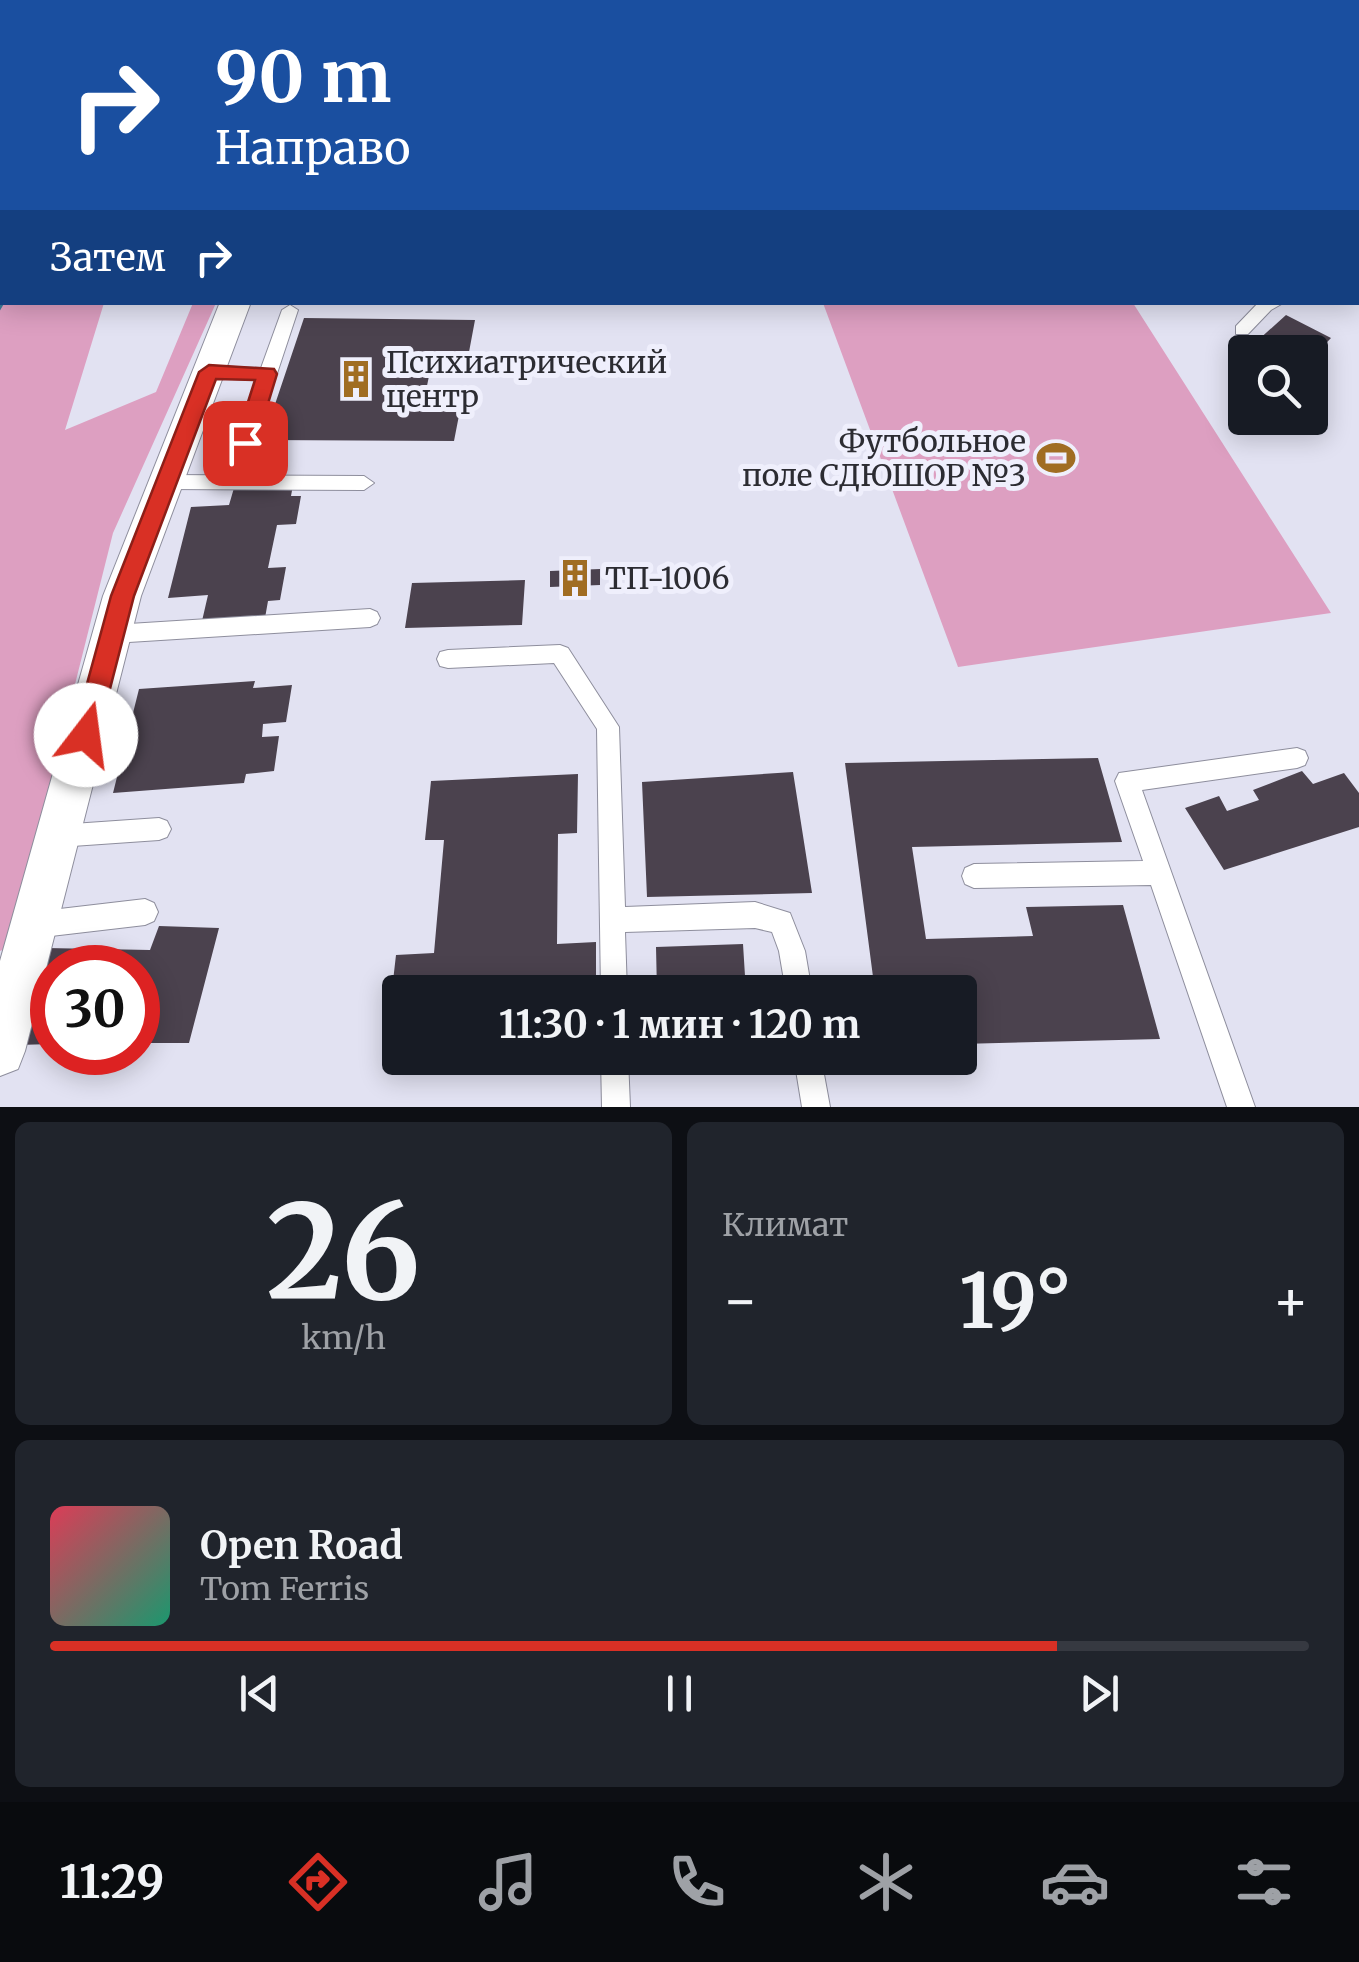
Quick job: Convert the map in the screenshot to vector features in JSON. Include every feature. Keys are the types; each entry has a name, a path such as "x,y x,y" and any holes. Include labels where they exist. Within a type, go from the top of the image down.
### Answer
{"street":[{"path":"0,1051 122,596 235,305"}],"lane":[{"path":"1242,330 1269,305"},
{"path":"245,443 290,310"},
{"path":"209,372 267,374"},
{"path":"167,482 364,483"},
{"path":"113,634 370,618"},
{"path":"448,658 560,654 608,727 614,975"},
{"path":"1241,1107 1127,780 1297,758"},
{"path":"58,836 159,829"},
{"path":"974,876 1159,873"},
{"path":"34,925 145,912"},
{"path":"613,920 756,915 780,922 792,950 796,975"},
{"path":"615,1075 616,1107"},
{"path":"811,1075 816,1107"}],"shaded area":[{"path":"103,305 65,430 156,392 192,305 215,305 113,533 9,947 0,951 0,308"},
{"name":"Футбольное поле СДЮШОР №3","path":"824,305 1134,305 1331,613 958,667"}],"building":[{"path":"1286,315 1325,335 1264,335"},
{"name":"Психиатрический центр","path":"304,318 475,320 469,352 434,352 423,405 461,405 454,441 263,440"},
{"path":"293,485 291,496 301,496 296,524 277,525 268,568 286,567 280,600 268,601 265,618 202,621 208,595 168,598 191,507 229,505 234,488"},
{"name":"ТП-1006","path":"600,569 600,585 550,587 550,571"},
{"path":"525,580 522,625 405,628 412,583"},
{"path":"255,681 253,688 292,685 286,722 263,724 262,737 279,736 274,771 246,774 244,783 113,793 139,689"},
{"path":"1098,758 1122,842 912,847 926,939 1033,936 1026,907 1123,905 1160,1039 977,1044 977,975 873,975 845,763"},
{"path":"1302,771 1313,784 1344,773 1359,793 1359,827 1224,870 1185,808 1219,796 1227,811 1259,800 1253,790"},
{"path":"793,772 812,893 647,897 642,782"},
{"path":"578,774 577,833 558,834 557,944 596,942 596,975 394,975 396,955 434,953 444,840 425,840 431,781"},
{"path":"159,926 219,928 189,1043 160,1043 160,945 152,945"},
{"path":"743,944 745,975 657,975 656,947"},
{"path":"30,1003 30,1045 18,1045"}],"place":[{"name":"Психиатрический центр","path":"356,379"},
{"name":"Футбольное поле СДЮШОР №3","path":"1056,458"},
{"name":"ТП-1006","path":"575,578"}],"route":[{"path":"86,735 122,596 209,372 267,374 245,443"}]}
